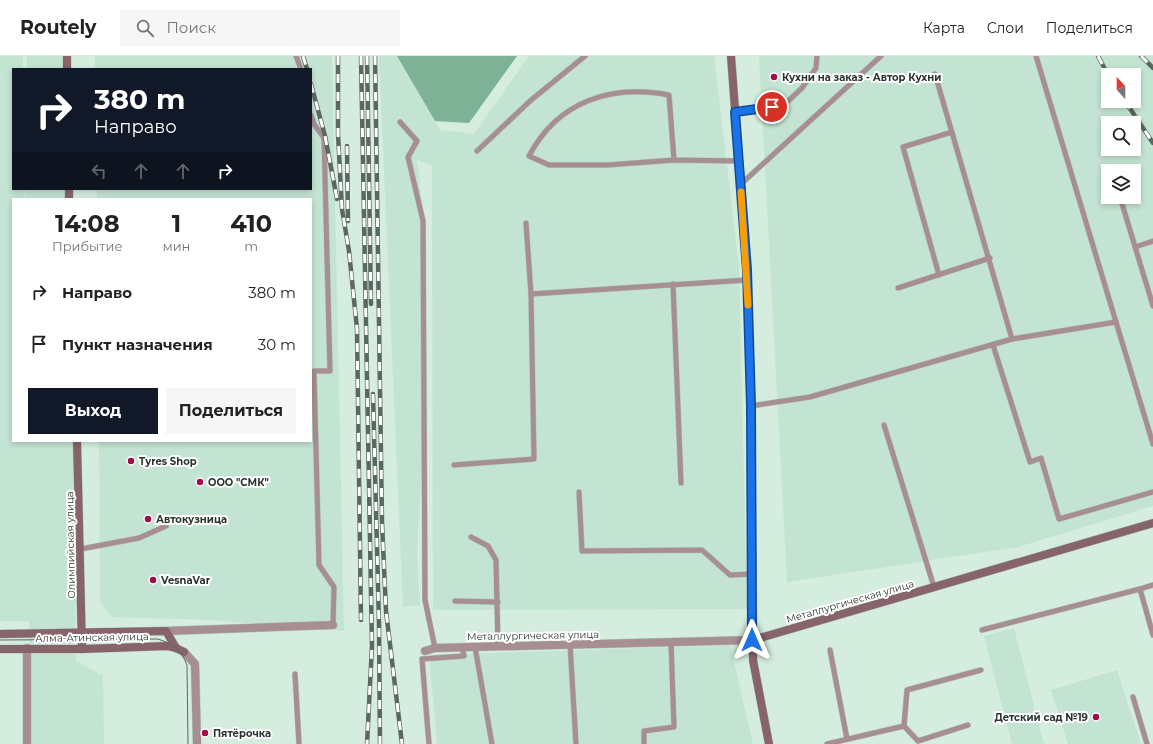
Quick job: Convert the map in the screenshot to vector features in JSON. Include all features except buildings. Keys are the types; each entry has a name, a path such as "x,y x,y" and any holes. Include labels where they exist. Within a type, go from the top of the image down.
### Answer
{"street":[{"path":"66,56 67,68"},
{"path":"731,56 747,280 751,406 752,660 769,744"},
{"name":"Олимпийская улица","path":"77,442 81,548 82,649"},
{"name":"Металлургическая улица","path":"425,651 435,648 462,647 752,640 1153,523"},
{"path":"166,631 333,625"},
{"path":"166,631 180,650 195,664 197,744"},
{"name":"Алма-Атинская улица","path":"0,634 166,631"},
{"name":"Алма-Атинская улица","path":"0,649 82,649 163,646 180,650"},
{"path":"27,648 27,744"}],"lane":[{"path":"296,56 301,68"},
{"path":"477,151 530,101 585,56"},
{"path":"735,112 784,105 802,88 816,68 817,56"},
{"path":"741,184 881,56"},
{"path":"1036,56 1153,444"},
{"path":"935,74 990,258 1012,339"},
{"path":"674,160 669,95 651,92 607,94 580,103 553,124 535,144 529,156 549,165 608,165 674,160 739,161"},
{"path":"312,118 314,124 324,138 330,371 314,371 319,566 334,587 333,625"},
{"path":"400,122 417,141 408,157 423,222 425,600 435,648"},
{"path":"939,274 902,147 952,132"},
{"path":"1122,204 1153,306"},
{"path":"454,465 534,459 531,294 526,223"},
{"path":"1135,247 1153,241"},
{"path":"898,288 990,258"},
{"path":"531,294 747,280"},
{"path":"673,284 681,483"},
{"path":"751,406 810,397 1012,339 1116,322"},
{"path":"994,345 1030,462 1041,458 1059,519 1153,492"},
{"path":"884,425 934,587"},
{"path":"579,492 582,552 702,550 730,575 752,574"},
{"path":"81,548 139,538 166,526"},
{"path":"471,537 488,546 496,560 498,646"},
{"path":"982,630 1153,585"},
{"path":"1140,589 1153,635"},
{"path":"455,601 498,602"},
{"path":"644,744 644,731 674,727 672,642"},
{"path":"570,644 576,744"},
{"path":"429,744 422,659 464,656 462,647"},
{"path":"476,647 492,744"},
{"path":"830,650 847,739"},
{"path":"968,725 918,741 904,726 907,690 981,670"},
{"path":"295,674 299,744"},
{"path":"1133,697 1147,744"},
{"path":"827,744 904,726"}],"shaded area":[{"path":"0,56 23,56 23,68 12,68 12,190 25,190 25,198 12,198 12,442 73,442 76,661 103,676 104,744 31,744 29,621 0,621"},
{"path":"27,56 65,56 65,68 27,68"},
{"path":"95,56 332,56 344,631 212,620 112,617 100,602 99,442 312,442 312,198 97,198 97,190 312,190 312,68 95,68"},
{"path":"379,56 397,56 440,130 474,134 529,56 714,56 739,267 747,609 433,610 432,166 417,160 423,208 426,382 417,556 420,605 403,607"},
{"path":"397,56 517,56 469,123 435,121"},
{"path":"759,56 1153,56 1153,506 1018,547 787,582"},
{"path":"26,190 68,190 68,198 26,198"},
{"path":"1014,628 1044,744 1012,744 984,636"},
{"path":"730,645 753,744 437,744 429,655"},
{"name":"Детский сад №19","path":"1117,670 1141,744 1068,744 1051,690"}],"tram line":[{"path":"0,640 158,639 168,643 176,648 182,655 187,665 188,744"}],"railway":[{"path":"303,56 307,68"},
{"path":"338,56 338,134 342,209 349,251 357,329 361,620"},
{"path":"361,56 372,646 367,744"},
{"path":"367,56 371,304"},
{"path":"375,56 382,522 386,611 402,744"},
{"path":"1098,56 1104,68"},
{"path":"1141,56 1153,68"},
{"path":"312,88 325,136 337,199"},
{"path":"1130,108 1153,143"},
{"path":"347,146 348,221"},
{"path":"373,394 379,624 380,744"}],"slow traffic":[{"path":"741,192 748,305"}],"place":[{"name":"Кухни на заказ - Автор Кухни","path":"774,77"},
{"name":"Tyres Shop","path":"131,461"},
{"name":"ООО \"СМК\"","path":"200,482"},
{"name":"Автокузница","path":"148,519"},
{"name":"VesnaVar","path":"153,580"},
{"name":"Детский сад №19","path":"1096,717"},
{"name":"Пятёрочка","path":"205,733"}],"route":[{"path":"752,640 751,406 747,270 735,112 772,107"}]}
